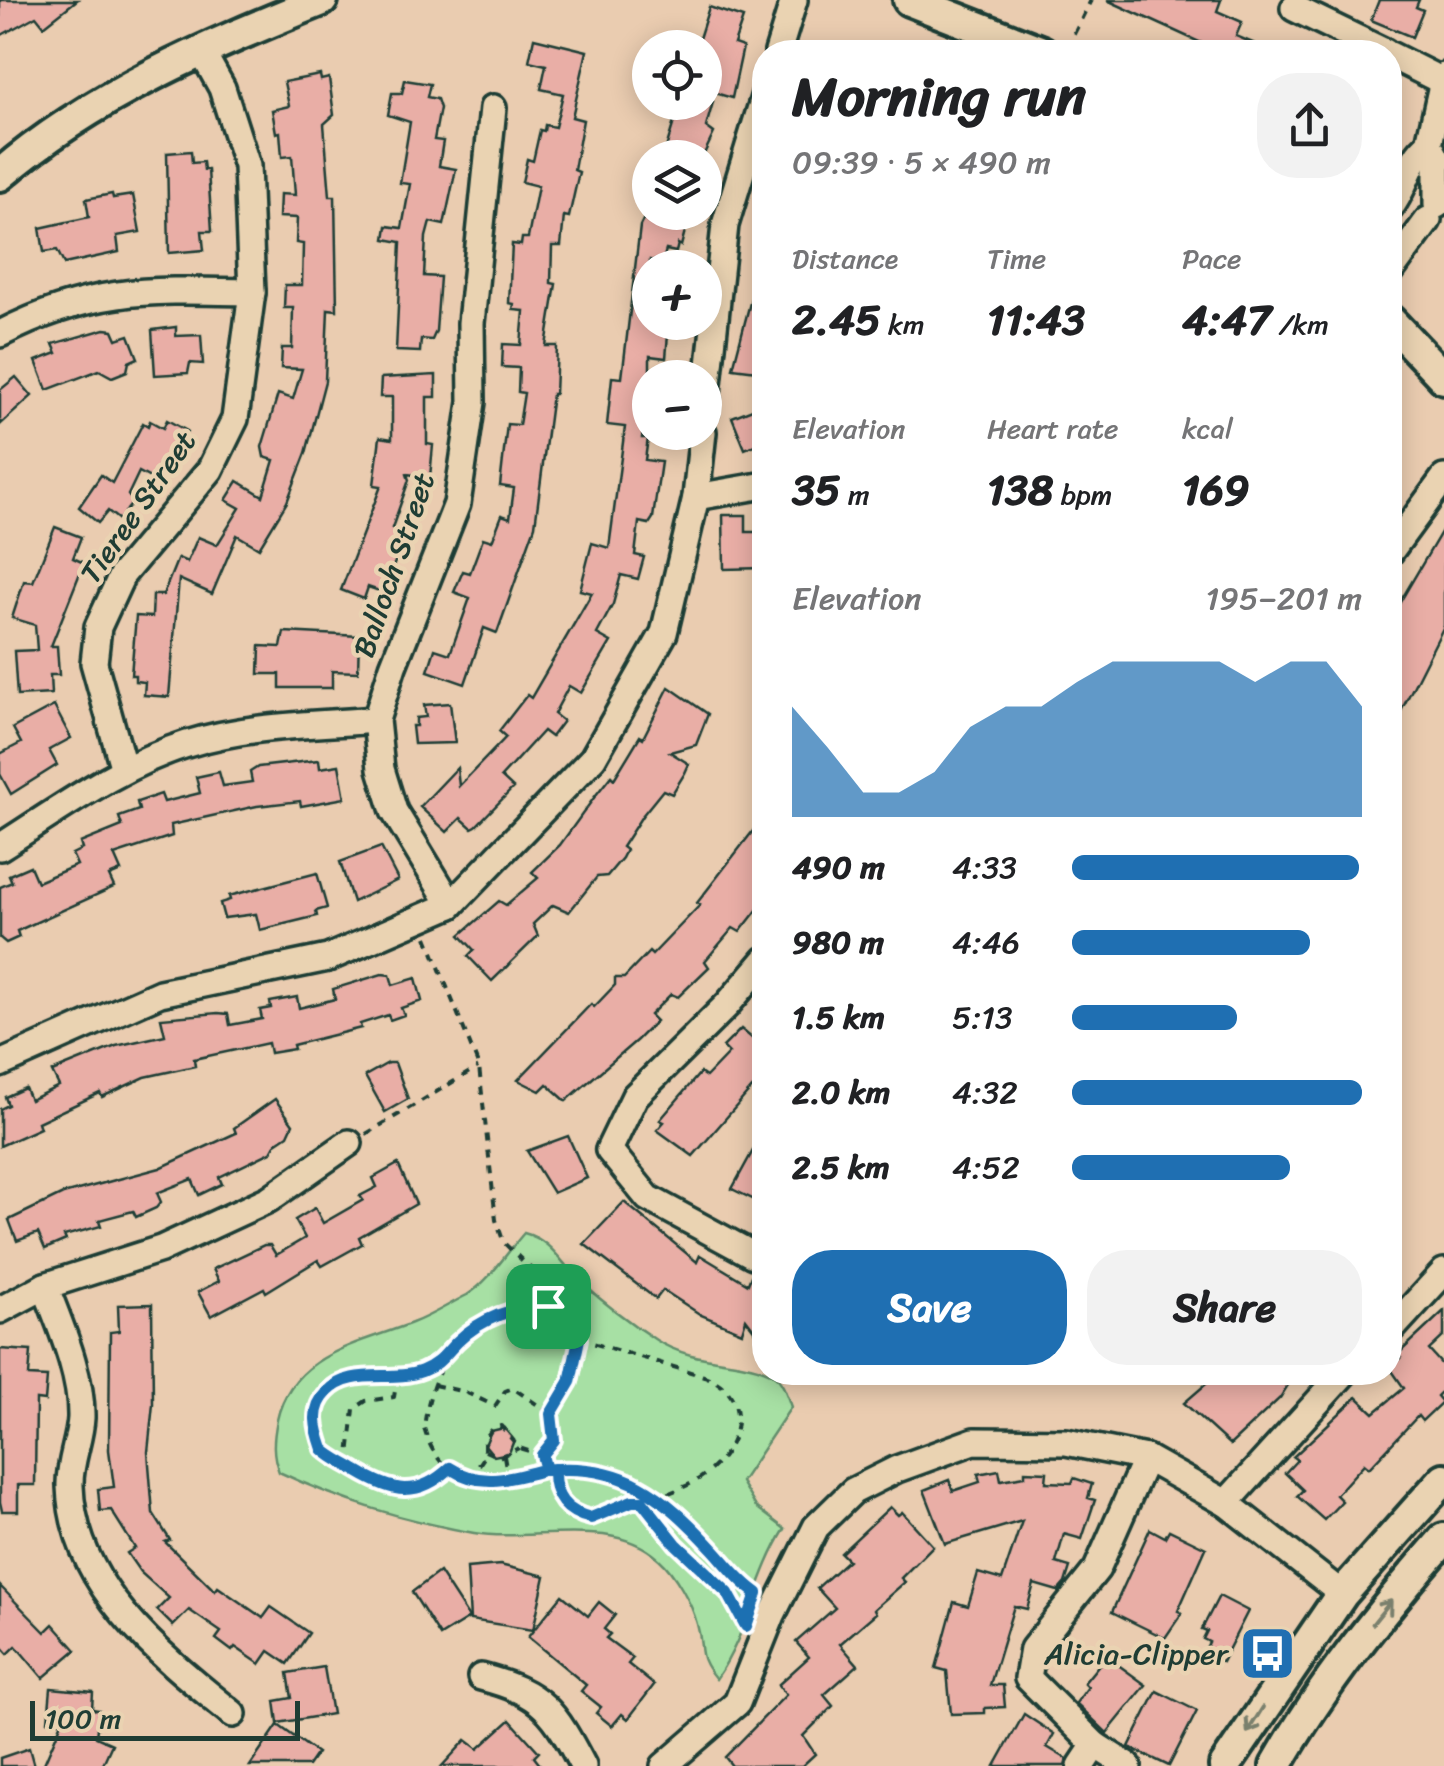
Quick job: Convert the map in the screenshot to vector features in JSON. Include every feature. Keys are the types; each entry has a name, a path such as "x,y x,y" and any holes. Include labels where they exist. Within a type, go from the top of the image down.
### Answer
{"main road":[{"path":"0,175 37,142 202,50 322,0"},
{"path":"909,0 1011,40"},
{"path":"1402,334 1444,378"},
{"path":"1225,1766 1342,1594 1444,1478"},
{"path":"1276,1766 1304,1716 1356,1644 1444,1539"},
{"path":"1342,1594 1390,1568 1409,1580"},
{"path":"1342,1594 1338,1630 1356,1644"}],"street":[{"path":"782,40 794,0"},
{"path":"1294,8 1359,40"},
{"name":"Tieree Street","path":"124,770 94,664 98,627 122,576 210,470 236,419 252,292 247,166 222,88 202,50"},
{"path":"1402,61 1443,79 1430,144 1437,159 1433,213 1402,256"},
{"name":"Balloch Street","path":"451,905 394,811 382,769 376,720 457,504 472,402 471,323 494,108"},
{"path":"710,360 724,226 752,136"},
{"path":"1402,191 1416,154 1430,144"},
{"path":"0,334 75,300 130,290 252,292"},
{"path":"0,1064 160,994 328,958 451,905 593,758 664,633 696,497 701,450"},
{"path":"1402,536 1444,478"},
{"path":"696,497 752,487"},
{"path":"0,847 124,770 187,744 250,729 376,720"},
{"path":"752,975 635,1096 609,1150 648,1198 752,1254"},
{"path":"0,1310 45,1286 161,1250 269,1199 348,1143"},
{"path":"1402,1320 1444,1272"},
{"path":"45,1286 68,1348 81,1416 70,1485 84,1558 153,1650 233,1714"},
{"path":"1226,1503 1333,1385"},
{"path":"664,1766 738,1704 772,1615 816,1527 853,1491 897,1469 974,1441 1066,1442 1146,1458 1226,1503 1342,1594"},
{"path":"1128,1766 1088,1755 1028,1678 1033,1649 1097,1569 1146,1458"},
{"path":"481,1677 521,1688 554,1712 583,1766"}],"path":[{"path":"1070,40 1091,0"},
{"path":"420,919 479,1066 496,1220 504,1243 546,1283 548,1306"},
{"path":"348,1143 479,1066"},
{"path":"542,1455 554,1440 551,1414 570,1382 579,1339 571,1325 548,1306 525,1306 500,1314 456,1343 441,1363 424,1428 438,1456 450,1468 470,1478 508,1479 554,1469 596,1470 627,1479 660,1496 757,1593 746,1626 728,1593 676,1544 642,1501 632,1501 591,1518 579,1515 566,1508 556,1494 554,1469"},
{"path":"579,1339 704,1376 722,1383 735,1398 737,1432 719,1462 687,1486 660,1496"},
{"path":"441,1363 397,1378 354,1377 339,1382 319,1403 315,1416 323,1449 395,1491 422,1488 450,1468"},
{"path":"348,1466 354,1409 366,1401 394,1397 397,1378"},
{"path":"433,1385 465,1392 495,1406 505,1390 513,1388 551,1414"},
{"path":"470,1478 485,1451 487,1431 502,1426 519,1448 542,1455"},
{"path":"485,1451 504,1456 519,1448"},
{"path":"542,1455 546,1470"},
{"path":"504,1456 508,1479"}],"green space":[{"path":"524,1233 534,1236 591,1291 656,1340 686,1354 752,1366 752,1385 781,1385 784,1389 791,1407 741,1482 756,1507 785,1529 736,1643 716,1679 703,1658 697,1624 682,1589 665,1565 640,1546 595,1534 497,1535 448,1528 350,1501 279,1472 274,1447 277,1420 296,1380 330,1355 419,1320 467,1295 490,1275"}],"building":[{"path":"0,0 77,0 44,26 36,16 0,36"},
{"path":"1107,0 1221,0 1217,11 1242,22 1236,36 1246,40 1195,40"},
{"path":"1379,0 1419,0 1416,7 1423,10 1412,37 1371,20"},
{"path":"709,7 743,18 734,44 743,47 732,98 722,95 722,30 702,30"},
{"path":"534,38 587,51 572,117 583,120 574,170 579,172 569,217 564,216 561,246 552,246 551,283 556,284 546,346 557,346 555,394 535,526 497,633 484,628 465,684 428,671 435,649 450,654 470,598 454,592 463,571 470,573 483,538 492,541 502,515 510,518 514,488 500,486 507,424 519,425 524,393 518,392 519,368 502,367 503,344 521,345 524,311 513,310 514,304 509,303 512,244 521,245 522,238 528,238 538,186 522,182 527,159 533,161 540,130 544,131 545,125 555,127 563,94 541,89 546,65 529,61"},
{"path":"320,75 321,80 329,78 334,115 324,124 330,196 335,196 337,310 328,309 325,381 306,453 287,502 259,548 237,535 212,594 179,579 169,697 144,695 145,682 135,681 135,675 131,675 136,616 152,617 153,595 163,595 178,558 187,562 198,537 217,545 240,508 226,500 238,481 263,496 274,460 264,457 262,447 278,394 293,399 302,369 281,368 282,348 292,348 293,308 284,308 285,285 302,285 303,244 296,243 297,218 279,217 280,194 295,195 292,156 282,157 280,132 276,133 272,110 289,106 284,82"},
{"path":"405,80 430,84 427,97 437,99 440,108 434,140 443,141 439,166 456,169 444,225 430,222 426,237 424,276 440,277 436,331 432,340 421,339 420,352 396,351 401,242 385,239 387,226 402,228 410,184 400,183 410,122 388,115 392,93 402,93"},
{"path":"675,120 708,120 706,127 714,133 711,140 668,140"},
{"path":"191,151 192,163 203,162 204,170 208,170 212,231 202,231 204,250 169,253 167,153"},
{"path":"112,194 113,198 133,195 140,232 117,236 119,252 64,264 57,250 44,252 40,228 89,217 86,199"},
{"path":"640,230 685,230 676,250 637,250"},
{"path":"632,294 632,340 668,340 666,358 632,360 632,450 646,450 645,460 661,462 653,518 649,524 639,522 635,555 644,557 638,579 621,575 613,604 597,634 611,642 581,693 569,686 554,714 563,721 551,737 543,731 501,777 513,788 476,826 472,828 461,818 447,832 420,807 457,768 459,786 506,737 499,731 527,695 531,698 592,593 580,590 592,543 609,548 625,427 607,425 612,377 622,378"},
{"path":"752,295 752,370 733,368"},
{"path":"176,327 176,336 201,335 203,364 190,363 188,373 155,375 152,330"},
{"path":"113,330 117,339 129,335 138,358 129,362 127,371 112,377 99,370 47,390 36,361 57,353 53,344"},
{"path":"436,375 436,397 427,397 427,444 433,445 430,477 407,474 409,480 392,528 407,533 382,592 368,587 364,599 341,590 381,486 374,485 380,437 392,439 392,397 380,397 381,378"},
{"path":"16,377 32,396 0,425 0,390"},
{"path":"752,409 752,446 745,449 732,417"},
{"path":"167,420 187,431 169,466 161,462 152,479 139,472 128,495 133,502 119,520 108,511 98,523 79,507 101,475 112,483 143,423 148,426 150,421 163,428"},
{"path":"723,515 746,515 746,532 752,532 752,568 724,569"},
{"path":"55,527 81,537 73,558 84,563 51,646 57,646 59,675 50,675 51,694 17,696 14,651 37,650 35,625 12,618 24,581 33,582"},
{"path":"1444,527 1444,626 1402,709 1402,599"},
{"path":"284,632 359,636 358,672 332,671 332,688 280,688 280,674 259,674 260,646 281,647"},
{"path":"669,687 708,714 696,745 670,752 689,764 685,773 672,794 663,790 642,816 622,847 626,850 622,858 607,876 597,877 569,912 553,905 533,924 538,936 492,981 468,956 474,950 460,935 499,901 506,905 538,878 532,872 560,845 611,776 614,779 640,736 643,738"},
{"path":"450,703 455,743 414,744 412,726 416,726 416,718 426,717 424,705"},
{"path":"54,706 71,738 49,750 57,765 11,794 0,774 0,754 21,743 13,728"},
{"path":"319,760 320,768 339,765 345,798 301,806 300,801 257,806 171,825 172,836 114,855 121,871 109,876 114,887 17,931 19,937 6,943 0,938 0,887 12,882 9,875 30,866 37,882 77,865 72,854 82,849 80,843 122,826 119,817 139,810 137,802 161,794 164,802 200,793 196,777 219,772 223,786 252,782 250,772 258,767"},
{"path":"752,832 752,917 740,932 733,928 705,961 709,967 678,997 671,994 650,1015 656,1021 566,1101 547,1084 540,1091 518,1080 591,1004 594,1007 615,985 615,978 624,978 649,952 652,955 700,905 697,903"},
{"path":"381,847 398,880 353,902 340,862"},
{"path":"317,873 327,908 316,911 317,916 260,930 256,914 224,918 220,903 230,900 229,896"},
{"path":"390,975 393,985 416,978 422,1001 401,1008 404,1015 390,1020 388,1015 360,1024 361,1028 293,1045 294,1049 270,1053 268,1043 194,1059 195,1066 145,1077 102,1097 100,1093 38,1122 40,1128 0,1146 0,1109 8,1105 5,1097 25,1088 30,1100 59,1086 52,1072 116,1046 165,1035 161,1018 228,1014 230,1025 262,1019 260,1010 271,1008 270,1002 297,997 299,1008 335,999 333,989"},
{"path":"741,1029 752,1038 752,1088 693,1156 657,1130 664,1122 660,1120 700,1073 706,1077 729,1053 723,1047"},
{"path":"395,1063 408,1099 385,1112 365,1076"},
{"path":"275,1099 293,1124 288,1135 271,1152 219,1177 222,1184 199,1195 192,1179 157,1193 161,1202 156,1208 136,1217 133,1211 99,1220 101,1226 64,1236 66,1240 45,1249 38,1233 17,1241 9,1220 63,1194 160,1168 236,1133 234,1128"},
{"path":"568,1136 587,1178 553,1193 527,1151"},
{"path":"752,1152 752,1199 732,1189"},
{"path":"398,1164 416,1204 359,1237 362,1244 322,1266 318,1260 266,1292 264,1288 211,1316 198,1292 219,1281 213,1269 264,1245 270,1245 276,1255 305,1238 295,1220 315,1208 323,1223 363,1200 360,1196 377,1187 373,1178"},
{"path":"624,1202 697,1262 700,1255 748,1284 752,1276 752,1327 746,1319 742,1332 701,1315 663,1290 656,1299 584,1244"},
{"path":"152,1304 153,1404 148,1452 153,1513 170,1540 165,1542 215,1591 218,1587 263,1618 271,1607 309,1633 288,1664 269,1651 260,1664 235,1647 232,1651 216,1639 221,1632 189,1610 173,1626 157,1610 169,1598 140,1572 127,1553 135,1548 111,1510 100,1511 98,1489 114,1487 109,1450 110,1332 119,1331 118,1305"},
{"path":"1444,1311 1444,1336 1429,1350 1444,1367 1444,1389 1437,1396 1442,1402 1422,1421 1418,1416 1369,1468 1364,1464 1336,1495 1342,1501 1324,1520 1297,1496 1303,1490 1285,1473 1297,1460 1293,1457 1357,1397 1374,1413 1404,1388 1402,1350"},
{"path":"0,1349 31,1351 29,1376 47,1377 45,1401 36,1400 35,1485 18,1485 18,1511 2,1511 0,1502"},
{"path":"1205,1385 1288,1385 1280,1398 1230,1445 1184,1403"},
{"path":"504,1428 514,1440 509,1453 494,1456 485,1445 491,1431"},
{"path":"999,1470 1001,1480 1025,1476 1025,1471 1047,1472 1046,1482 1072,1483 1074,1478 1092,1484 1088,1498 1095,1500 1082,1539 1064,1534 1056,1563 1070,1567 1065,1583 1058,1591 1034,1584 1027,1609 1014,1606 990,1685 1003,1685 1005,1707 985,1708 985,1713 951,1714 947,1671 936,1668 954,1602 968,1606 978,1573 1002,1580 1022,1521 945,1544 924,1490 949,1480 953,1491 980,1482 978,1474"},
{"path":"890,1507 898,1515 902,1512 933,1546 901,1578 905,1582 874,1609 876,1613 840,1644 858,1665 824,1695 833,1706 803,1736 815,1754 802,1766 732,1766 725,1757 786,1695 778,1685 809,1657 796,1642 835,1608 817,1588 848,1560 841,1553"},
{"path":"1150,1529 1165,1537 1169,1530 1206,1548 1178,1611 1182,1613 1165,1638 1112,1612"},
{"path":"500,1565 545,1576 533,1630 470,1620 467,1568"},
{"path":"439,1572 469,1618 440,1636 412,1592"},
{"path":"0,1586 45,1632 53,1624 76,1650 43,1678 16,1646 8,1654 0,1645"},
{"path":"562,1595 588,1616 599,1602 615,1615 604,1629 610,1634 606,1638 633,1658 628,1664 654,1685 628,1719 622,1714 612,1726 596,1713 601,1707 581,1691 586,1685 528,1637"},
{"path":"1219,1596 1248,1611 1222,1662 1204,1652 1209,1642 1203,1639 1207,1631 1202,1629"},
{"path":"1106,1656 1146,1685 1107,1733 1076,1703 1088,1687 1084,1683"},
{"path":"324,1667 332,1714 278,1723 275,1701 292,1698 288,1673"},
{"path":"51,1688 93,1692 92,1709 99,1710 96,1737 112,1744 102,1766 43,1766 62,1722 48,1721"},
{"path":"1157,1691 1197,1711 1169,1766 1129,1747"},
{"path":"1024,1714 1054,1734 1047,1747 1067,1759 1065,1766 995,1766"},
{"path":"510,1720 539,1752 534,1757 541,1766 442,1766 466,1740 478,1749"},
{"path":"278,1725 317,1753 308,1766 250,1766"},
{"path":"29,1748 34,1766 0,1766 0,1758"}],"place":[{"name":"Alicia-Clipper","path":"1267,1654"}],"route":[{"path":"548,1306 525,1306 500,1314 456,1343 441,1363 420,1372 393,1378 354,1377 339,1382 327,1391 315,1416 323,1449 333,1459 395,1491 422,1488 450,1468 472,1480 490,1482 543,1470 546,1470 567,1468 596,1470 627,1479 652,1490 676,1511 757,1593 746,1626 728,1593 676,1544 642,1501 632,1501 591,1518 566,1508 556,1494 553,1479 554,1469 546,1470 542,1455 554,1440 556,1426 551,1414 578,1363 579,1339 563,1317 548,1306"}]}
